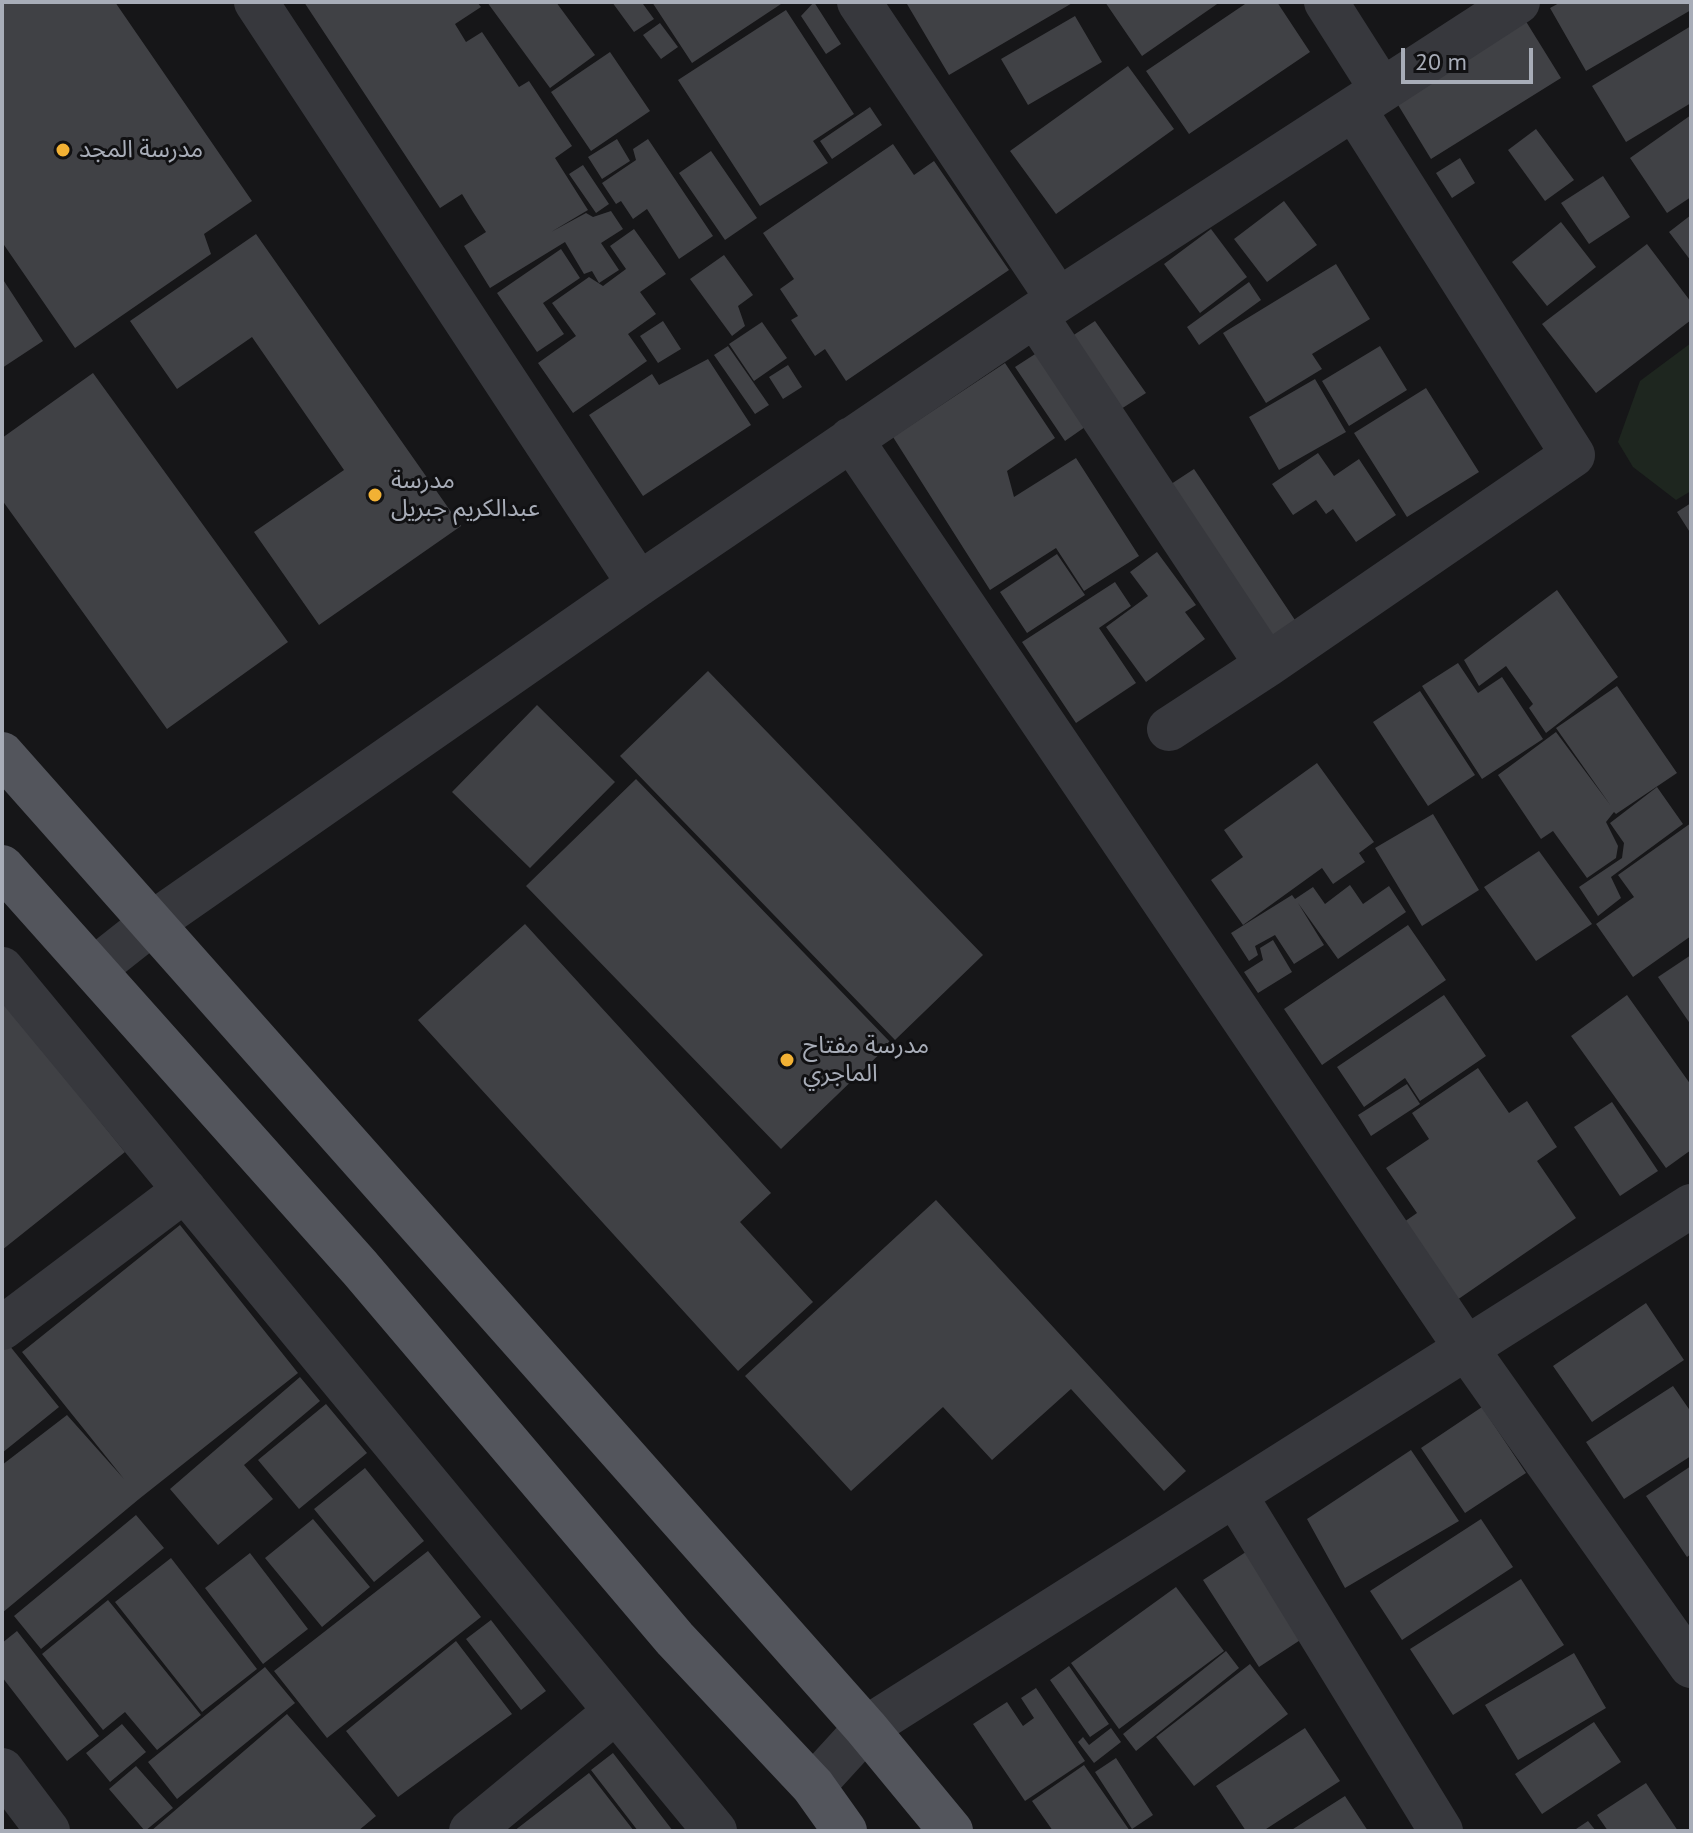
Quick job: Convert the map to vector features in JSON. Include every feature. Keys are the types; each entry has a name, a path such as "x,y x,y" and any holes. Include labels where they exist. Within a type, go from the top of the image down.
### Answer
{"main road":[{"path":"2,754 866,1728 951,1831"},
{"path":"8,888 94,969 360,1268 675,1639 813,1786 845,1831"}],"street":[{"path":"256,2 639,584"},
{"path":"859,2 1267,665"},
{"path":"1169,729 1573,455 1368,99 1326,2"},
{"path":"94,969 151,924 851,439 1046,307 1518,2"},
{"path":"851,439 1466,1348 1691,1666"},
{"path":"2,969 715,1831"},
{"path":"2,1328 185,1190"},
{"path":"813,1786 866,1728 1466,1348 1685,1222"},
{"path":"1235,1495 1441,1831"},
{"path":"471,1831 615,1712"},
{"path":"2,1770 48,1831"}],"shaded area":[{"path":"1691,343 1691,491 1676,500 1633,467 1618,442 1640,381"}],"building":[{"path":"2,2 115,2 252,201 204,234 211,254 75,348 2,242"},
{"path":"304,2 477,2 481,7 455,24 466,42 482,32 519,87 529,81 572,146 555,158 588,210 551,232 586,213 593,217 611,211 623,229 601,243 619,270 599,283 592,271 584,274 565,242 490,288 464,246 486,232 462,194 440,208"},
{"path":"487,2 556,2 595,55 550,88"},
{"path":"612,2 645,2 643,4 654,19 634,32"},
{"path":"652,2 784,2 692,63"},
{"path":"814,2 841,44 826,54 801,16"},
{"path":"1074,2 949,75 907,4"},
{"path":"1105,2 1220,2 1142,56"},
{"path":"1248,2 1277,2 1310,52 1189,134 1146,71"},
{"path":"1561,2 1691,2 1691,10 1586,71 1550,8"},
{"path":"786,10 854,114 813,141 828,163 760,206 678,80"},
{"path":"1522,15 1561,78 1431,159 1392,95"},
{"path":"1075,16 1102,62 1028,105 1001,59"},
{"path":"660,23 678,47 661,59 643,35"},
{"path":"1691,26 1691,103 1626,142 1592,86"},
{"path":"610,52 650,111 591,151 551,92"},
{"path":"1128,66 1174,129 1056,214 1010,151"},
{"path":"870,107 882,125 832,159 820,141"},
{"path":"1691,115 1691,197 1667,213 1630,158"},
{"path":"1536,129 1574,180 1545,201 1508,150"},
{"path":"617,139 630,161 602,179 588,157"},
{"path":"648,139 713,236 679,259 647,209 633,219 621,201 616,204 602,183 636,160 633,149"},
{"path":"893,144 914,175 934,161 1009,270 846,381 825,349 815,356 791,320 798,316 780,289 794,279 763,233"},
{"path":"711,151 757,218 725,240 679,173"},
{"path":"1460,158 1475,183 1452,198 1436,173"},
{"path":"583,165 609,204 596,213 569,174"},
{"path":"1603,176 1630,217 1589,244 1561,203"},
{"path":"1284,201 1317,245 1267,282 1234,239"},
{"path":"1691,215 1691,261 1669,232"},
{"path":"1561,222 1596,267 1547,306 1512,262"},
{"path":"634,229 666,274 640,292 656,314 628,334 647,361 573,413 538,363 576,336 552,303 589,277 603,286 626,269 610,246"},
{"path":"1211,229 1247,277 1200,313 1164,264"},
{"path":"256,234 461,526 319,625 254,532 344,470 252,337 177,389 130,321"},
{"path":"1647,244 1691,302 1691,320 1596,393 1542,324"},
{"path":"561,249 580,278 543,303 564,334 537,352 497,293"},
{"path":"724,255 753,295 738,306 745,326 732,336 690,279"},
{"path":"1336,264 1370,319 1312,354 1322,369 1266,403 1223,333"},
{"path":"2,278 43,341 2,368"},
{"path":"1249,282 1261,300 1199,345 1187,327"},
{"path":"663,321 681,349 658,363 640,336"},
{"path":"1095,321 1146,393 1107,418 1060,344"},
{"path":"762,322 787,358 754,381 729,344"},
{"path":"728,346 769,405 755,414 714,355"},
{"path":"1380,346 1407,390 1349,426 1322,381"},
{"path":"1046,347 1095,420 1065,441 1015,367"},
{"path":"708,359 751,425 643,496 589,415 652,374 659,385"},
{"path":"1005,363 1055,438 1007,471 1014,497 1076,458 1139,556 1084,591 1056,548 990,590 893,437"},
{"path":"788,365 802,387 783,399 769,377"},
{"path":"93,373 288,642 167,729 2,500 2,438"},
{"path":"1315,379 1346,432 1279,470 1249,417"},
{"path":"1426,388 1479,472 1407,517 1354,433"},
{"path":"1318,453 1334,476 1359,459 1396,515 1356,542 1333,509 1326,514 1316,500 1293,515 1272,484"},
{"path":"1194,469 1301,629 1269,650 1162,490"},
{"path":"1691,503 1691,534 1677,512"},
{"path":"1157,552 1196,605 1185,612 1205,639 1146,682 1106,627 1148,596 1130,572"},
{"path":"1057,554 1085,595 1027,633 1000,592"},
{"path":"1115,582 1131,606 1099,628 1136,683 1076,723 1022,642"},
{"path":"1557,590 1618,677 1546,733 1529,708 1533,704 1506,666 1479,686 1464,660"},
{"path":"1458,663 1478,693 1502,677 1543,739 1482,779 1422,686"},
{"path":"708,671 983,955 895,1040 620,756"},
{"path":"1617,686 1677,773 1616,814 1614,812 1606,822 1618,846 1616,858 1587,878 1553,831 1541,839 1498,775 1556,732 1611,806 1556,728"},
{"path":"1420,691 1475,775 1428,806 1373,722"},
{"path":"537,705 615,782 530,868 452,792"},
{"path":"1317,763 1374,842 1359,853 1365,862 1333,884 1322,868 1243,925 1211,880 1243,857 1224,830"},
{"path":"636,779 891,1043 781,1149 526,886"},
{"path":"1657,787 1683,824 1611,877 1621,898 1598,916 1579,887 1622,858 1624,843 1610,823"},
{"path":"1433,814 1479,890 1422,926 1375,848"},
{"path":"1691,823 1691,936 1633,977 1596,924 1634,897 1618,875"},
{"path":"1539,851 1592,924 1536,961 1484,887"},
{"path":"1350,885 1363,904 1389,886 1406,912 1338,959 1298,903 1324,945 1294,964 1275,935 1255,946 1258,955 1249,961 1231,933 1292,895 1295,899 1313,887 1325,904"},
{"path":"525,924 771,1193 740,1222 813,1302 738,1371 418,1020"},
{"path":"1408,925 1446,980 1322,1065 1284,1009"},
{"path":"1273,940 1292,972 1258,993 1244,972 1263,960 1260,948"},
{"path":"1691,955 1691,1025 1658,977"},
{"path":"1444,995 1486,1056 1420,1101 1405,1078 1364,1107 1337,1067"},
{"path":"1627,995 1691,1085 1691,1150 1666,1168 1571,1036"},
{"path":"2,999 125,1152 2,1250"},
{"path":"1478,1068 1509,1113 1527,1101 1557,1147 1537,1161 1576,1218 1457,1300 1404,1222 1417,1213 1386,1168 1429,1139 1412,1113"},
{"path":"1407,1084 1420,1104 1371,1136 1358,1115"},
{"path":"1612,1102 1658,1171 1620,1196 1574,1127"},
{"path":"936,1200 1186,1471 1164,1491 1071,1389 992,1460 943,1407 851,1491 745,1376"},
{"path":"180,1225 298,1373 2,1613 2,1465 67,1415 124,1479 22,1352"},
{"path":"1646,1303 1684,1360 1592,1422 1553,1366"},
{"path":"9,1345 59,1407 2,1453 2,1351"},
{"path":"300,1377 320,1401 244,1465 273,1499 218,1545 170,1489"},
{"path":"1673,1386 1691,1412 1691,1456 1624,1499 1586,1442"},
{"path":"326,1404 367,1453 299,1509 258,1460"},
{"path":"1482,1407 1526,1473 1465,1513 1421,1448"},
{"path":"1411,1450 1459,1521 1345,1588 1307,1519"},
{"path":"1691,1466 1691,1554 1687,1557 1646,1496"},
{"path":"365,1468 424,1541 374,1582 314,1509"},
{"path":"136,1515 164,1548 41,1649 14,1616"},
{"path":"313,1519 370,1587 322,1627 265,1558"},
{"path":"1481,1519 1513,1567 1402,1640 1370,1591"},
{"path":"1255,1546 1311,1633 1259,1667 1203,1580"},
{"path":"428,1551 481,1617 327,1738 274,1671"},
{"path":"250,1553 308,1629 263,1664 205,1588"},
{"path":"171,1558 257,1669 202,1712 115,1602"},
{"path":"1521,1579 1564,1645 1453,1715 1410,1649"},
{"path":"1176,1587 1224,1651 1119,1729 1071,1663"},
{"path":"108,1600 201,1715 157,1750 125,1712 103,1730 42,1654"},
{"path":"491,1620 546,1691 521,1710 466,1639"},
{"path":"17,1631 99,1736 67,1761 2,1677 2,1643"},
{"path":"456,1641 512,1714 398,1797 346,1731"},
{"path":"1226,1651 1239,1668 1136,1751 1123,1734"},
{"path":"1574,1653 1606,1708 1518,1760 1485,1705"},
{"path":"1250,1664 1288,1714 1194,1786 1156,1737"},
{"path":"1069,1666 1109,1724 1090,1737 1050,1680"},
{"path":"265,1667 295,1703 177,1799 148,1762"},
{"path":"1036,1688 1085,1761 1025,1801 973,1724 1007,1702 1023,1726 1034,1718 1021,1698"},
{"path":"287,1714 376,1816 358,1831 151,1831"},
{"path":"1594,1722 1621,1762 1542,1814 1515,1774"},
{"path":"122,1724 146,1752 110,1782 86,1753"},
{"path":"1111,1728 1121,1742 1094,1763 1078,1742 1083,1737 1089,1745"},
{"path":"1305,1728 1340,1781 1263,1831 1246,1831 1216,1786"},
{"path":"613,1753 673,1831 638,1831 591,1770"},
{"path":"1116,1758 1153,1815 1132,1829 1095,1772"},
{"path":"1084,1765 1130,1831 1053,1831 1032,1801"},
{"path":"136,1766 173,1808 145,1831 109,1789"},
{"path":"589,1773 634,1831 514,1831"},
{"path":"1646,1783 1678,1831 1608,1831 1597,1815"},
{"path":"1345,1796 1368,1831 1290,1831"},
{"path":"1588,1821 1596,1831 1573,1831"}],"place":[{"name":"مدرسة المجد","path":"63,150"},
{"name":"مدرسة عبدالكريم جبريل","path":"375,495"},
{"name":"مدرسة مفتاح الماجري","path":"787,1060"}]}
